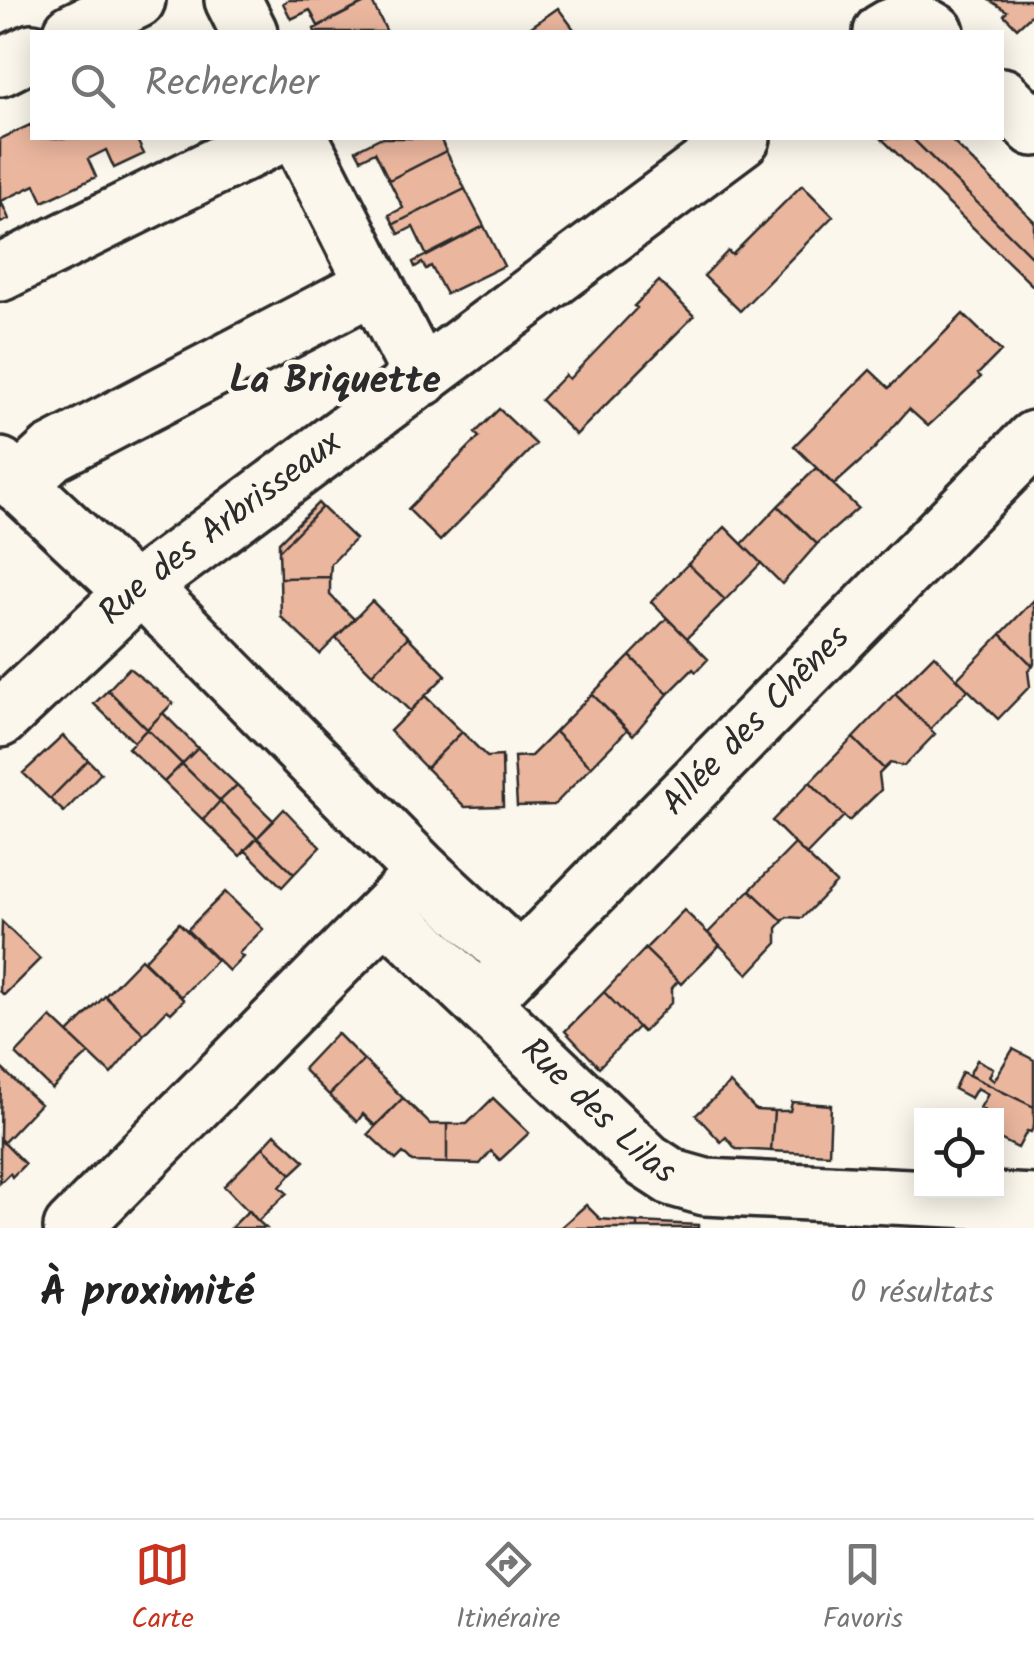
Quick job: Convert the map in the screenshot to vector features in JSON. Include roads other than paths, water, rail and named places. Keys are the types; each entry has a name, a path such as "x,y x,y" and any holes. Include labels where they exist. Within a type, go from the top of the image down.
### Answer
{"street":[{"path":"76,30 137,0"},
{"path":"233,0 247,30"},
{"path":"0,68 30,53"},
{"path":"1004,98 1034,128"},
{"path":"0,273 269,140"},
{"path":"301,140 422,378"},
{"name":"Rue des Arbrisseaux","path":"0,718 138,589 739,140"},
{"path":"374,285 52,453 5,471 138,589 519,962"},
{"name":"Allée des Chênes","path":"482,1001 1034,439"},
{"path":"72,1228 424,873"},
{"name":"Rue des Lilas","path":"387,913 647,1161 673,1178 705,1187 1034,1203"}],"district":[{"name":"La Briquette","path":"335,382"}]}
